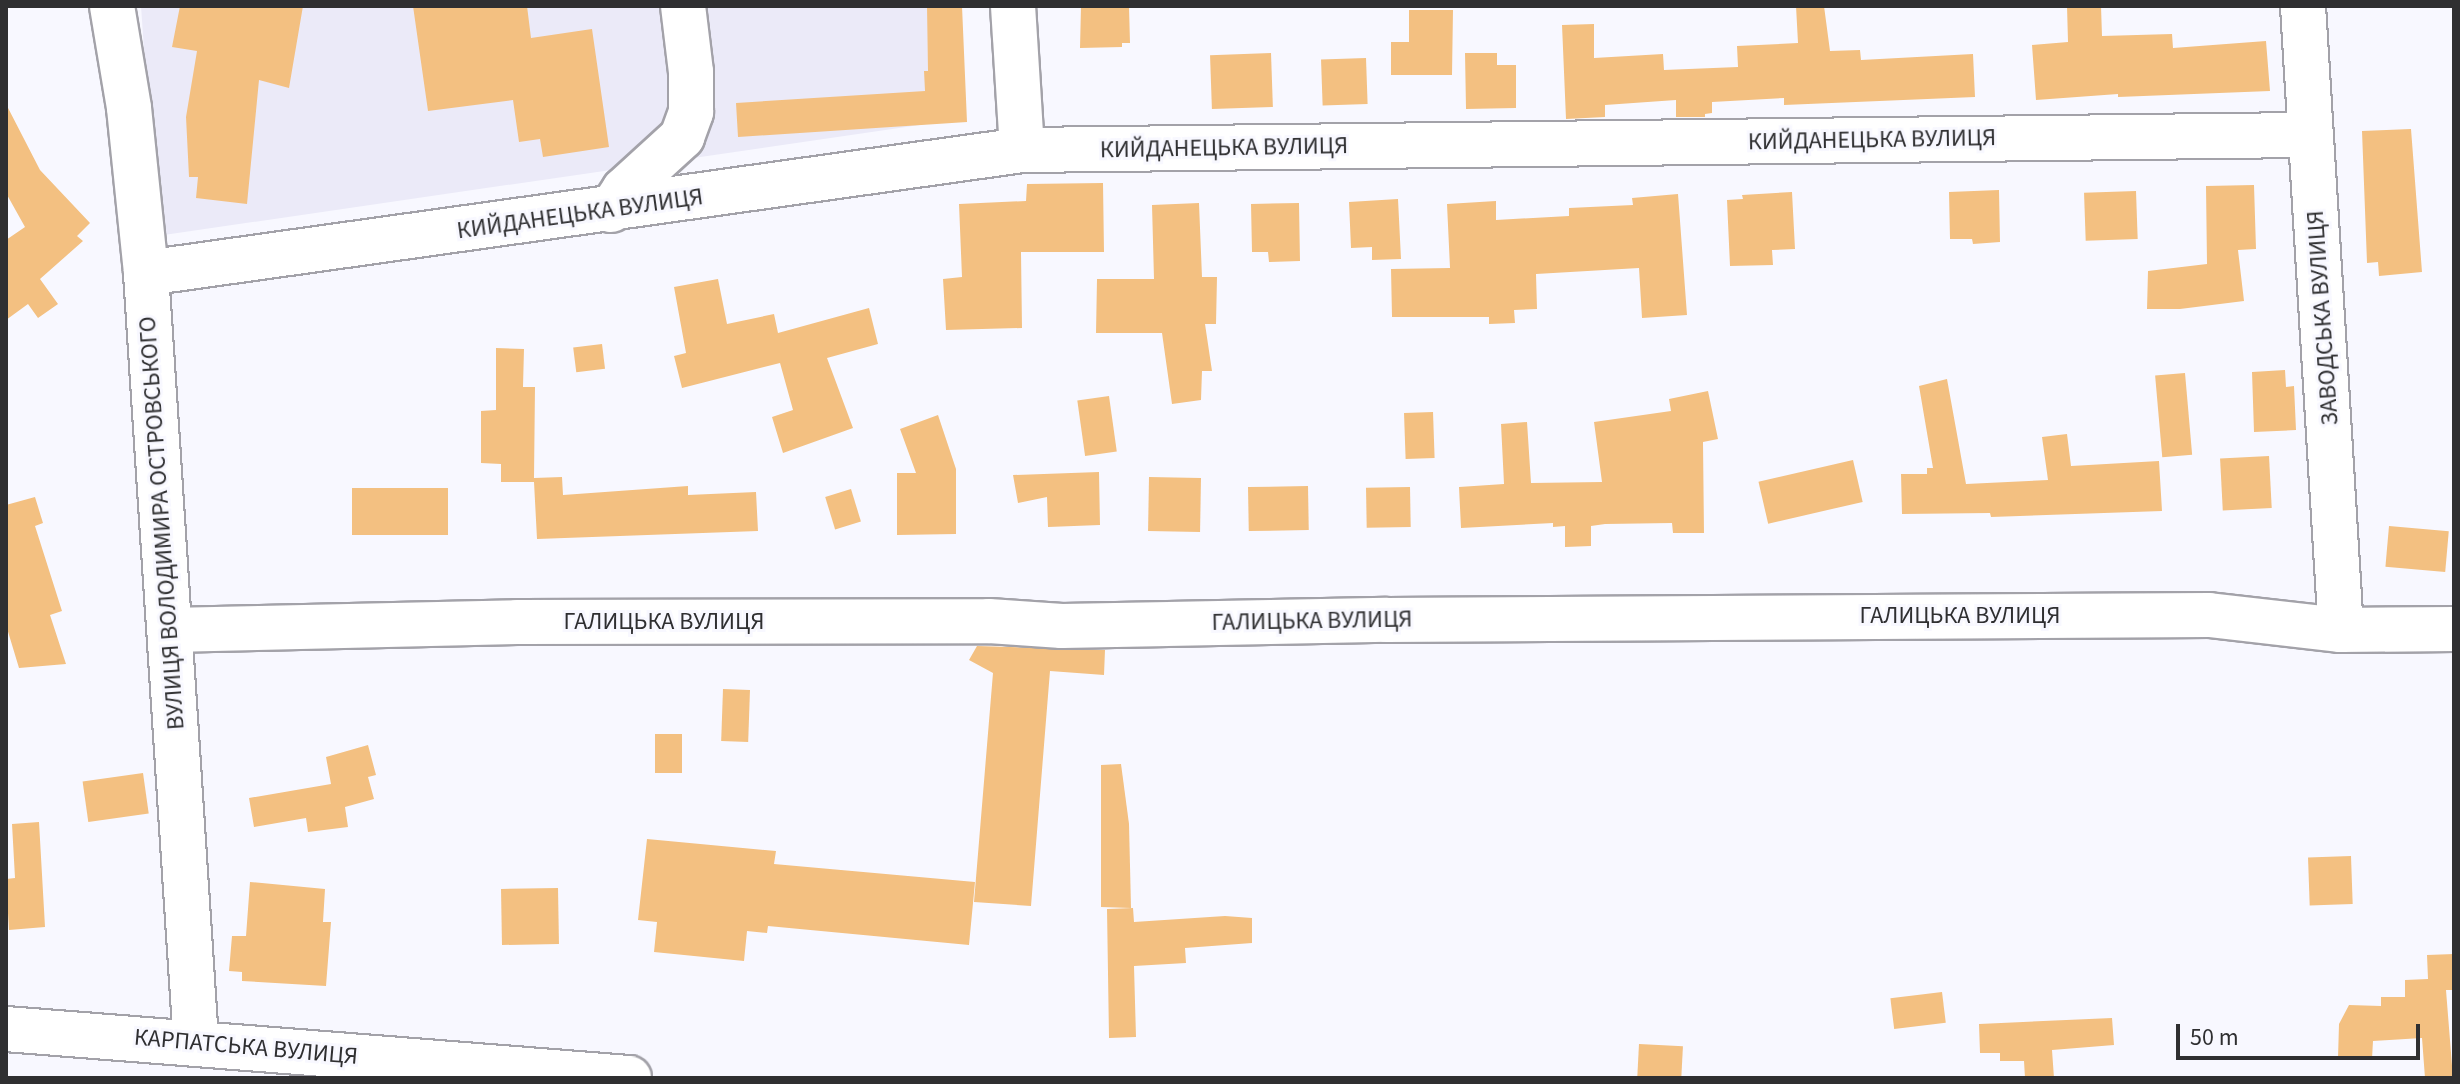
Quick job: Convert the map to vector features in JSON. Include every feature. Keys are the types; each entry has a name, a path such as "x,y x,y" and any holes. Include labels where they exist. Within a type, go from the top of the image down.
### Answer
{"street":[{"name":"ВУЛИЦЯ ВОЛОДИМИРА ОСТРОВСЬКОГО","path":"112,6 129,108 146,273 196,1043"},
{"path":"611,210 624,190 682,137 691,112 691,72 683,6"},
{"path":"1013,6 1022,150"},
{"name":"ЗАВОДСЬКА ВУЛИЦЯ","path":"2303,6 2341,630"},
{"name":"КИЙДАНЕЦЬКА ВУЛИЦЯ","path":"146,273 1022,150 2310,135"},
{"name":"ГАЛИЦЬКА ВУЛИЦЯ","path":"170,630 517,622 989,621 1062,626 2102,615 2209,615 2341,630 2454,629"},
{"name":"КАРПАТСЬКА ВУЛИЦЯ","path":"6,1029 613,1077"}],"shaded area":[{"path":"141,6 952,6 947,121 157,236"}],"building":[{"path":"180,6 303,6 289,88 259,80 247,204 196,198 198,177 189,177 186,117 197,51 172,47"},
{"path":"413,6 527,6 531,38 592,29 609,147 543,157 540,139 519,142 513,100 428,111"},
{"path":"927,6 962,6 967,122 738,137 736,103 925,91 924,71 928,71"},
{"path":"1081,6 1129,6 1130,43 1122,43 1122,47 1080,48"},
{"path":"1796,6 1824,6 1830,51 1860,50 1861,60 1973,54 1975,97 1784,105 1784,98 1712,102 1712,113 1705,114 1705,117 1676,117 1676,100 1605,105 1605,117 1566,119 1562,25 1594,24 1594,58 1663,54 1664,70 1738,67 1737,46 1798,43"},
{"path":"2067,6 2101,6 2102,36 2172,34 2173,48 2266,41 2270,91 2118,97 2118,94 2036,100 2032,45 2068,42"},
{"path":"1409,10 1453,10 1452,75 1391,75 1391,42 1409,42"},
{"path":"1271,53 1273,107 1212,109 1210,55"},
{"path":"1465,53 1497,53 1497,65 1516,65 1516,108 1466,109"},
{"path":"1366,58 1368,104 1323,106 1321,60"},
{"path":"6,104 40,170 90,223 77,236 83,241 40,279 58,304 38,318 28,304 6,320 6,240 25,227 6,193"},
{"path":"2411,129 2422,272 2379,276 2378,262 2367,263 2362,131"},
{"path":"1103,183 1104,252 1021,252 1022,328 946,330 943,279 962,277 959,204 1026,201 1027,184"},
{"path":"2254,185 2256,249 2238,250 2244,301 2180,309 2147,309 2148,271 2207,264 2206,186"},
{"path":"1999,190 2000,242 1973,244 1972,239 1950,239 1949,192"},
{"path":"2136,191 2138,239 2086,241 2084,193"},
{"path":"1792,192 1795,249 1772,250 1773,265 1730,266 1727,200 1743,199 1742,195"},
{"path":"1678,194 1687,315 1642,318 1639,268 1536,274 1537,309 1514,310 1515,323 1489,324 1489,317 1392,317 1391,269 1450,268 1447,204 1496,201 1496,220 1569,216 1569,208 1633,205 1632,198"},
{"path":"1398,199 1401,259 1372,260 1372,247 1351,248 1349,202"},
{"path":"1199,203 1202,277 1217,277 1216,324 1205,324 1212,371 1202,371 1201,400 1172,404 1162,333 1096,333 1097,279 1154,279 1152,205"},
{"path":"1299,203 1300,261 1269,262 1268,252 1252,252 1251,204"},
{"path":"718,279 727,324 774,314 778,333 869,308 878,344 827,358 853,428 783,453 772,417 793,410 780,363 682,388 674,356 686,353 674,287"},
{"path":"602,344 605,369 576,372 573,348"},
{"path":"496,348 524,349 523,387 535,387 534,478 562,477 563,495 688,486 688,495 756,492 758,531 537,539 534,482 501,482 501,464 481,463 481,411 496,410"},
{"path":"2285,370 2286,387 2294,386 2296,430 2254,432 2252,372"},
{"path":"2185,373 2192,455 2162,457 2155,376"},
{"path":"1947,379 1966,484 2048,480 2042,437 2067,434 2071,466 2159,461 2162,511 1991,517 1990,513 1902,514 1901,474 1927,474 1927,468 1933,468 1919,386"},
{"path":"1708,391 1718,439 1703,442 1704,533 1673,533 1672,523 1605,524 1591,526 1591,546 1565,547 1565,526 1553,527 1553,523 1461,528 1459,487 1504,484 1501,424 1527,422 1531,483 1602,482 1594,422 1671,411 1669,399"},
{"path":"1109,396 1117,451 1085,456 1077,400"},
{"path":"1433,412 1435,458 1406,459 1404,413"},
{"path":"938,415 956,469 956,534 897,535 897,473 916,473 900,429"},
{"path":"2269,456 2272,508 2223,510 2220,459"},
{"path":"1853,460 1863,502 1768,524 1758,482"},
{"path":"1099,472 1100,525 1048,527 1047,497 1018,503 1013,475"},
{"path":"1149,477 1201,478 1200,532 1148,531"},
{"path":"1308,486 1309,530 1249,531 1248,487"},
{"path":"1410,487 1411,527 1367,528 1366,488"},
{"path":"352,488 448,488 448,535 352,535"},
{"path":"851,489 861,522 835,529 825,497"},
{"path":"35,497 43,523 35,526 62,611 50,615 66,664 19,668 6,625 6,505"},
{"path":"2389,526 2449,531 2445,572 2385,567"},
{"path":"977,646 1105,650 1104,675 1050,671 1031,906 974,902 993,673 969,660"},
{"path":"723,689 750,690 748,742 721,741"},
{"path":"655,734 682,734 682,773 655,773"},
{"path":"368,745 376,775 368,777 374,799 345,807 348,827 308,832 306,818 254,827 249,798 331,784 326,757"},
{"path":"1121,764 1129,824 1131,908 1101,907 1101,765"},
{"path":"143,773 149,814 88,822 83,781"},
{"path":"39,822 45,927 9,930 6,879 15,878 12,824"},
{"path":"647,839 776,851 774,864 975,882 969,945 768,926 767,933 747,931 744,961 654,952 657,922 638,920"},
{"path":"2351,856 2353,904 2310,905 2308,858"},
{"path":"250,882 325,889 323,922 331,922 326,986 242,981 242,972 229,971 232,936 246,936"},
{"path":"558,888 559,944 502,945 501,889"},
{"path":"1133,908 1134,922 1225,916 1252,918 1252,943 1185,948 1186,963 1134,966 1136,1037 1109,1038 1107,909"},
{"path":"2454,954 2454,990 2446,990 2453,1078 2425,1078 2422,1038 2373,1041 2372,1059 2338,1058 2339,1024 2349,1005 2381,1006 2381,997 2405,997 2405,980 2428,979 2427,955"},
{"path":"1942,992 1946,1023 1894,1029 1890,998"},
{"path":"2112,1018 2114,1045 2052,1050 2054,1078 2025,1078 2024,1061 2000,1061 2000,1053 1980,1053 1979,1024"},
{"path":"1639,1044 1683,1046 1681,1078 1637,1078"}]}
